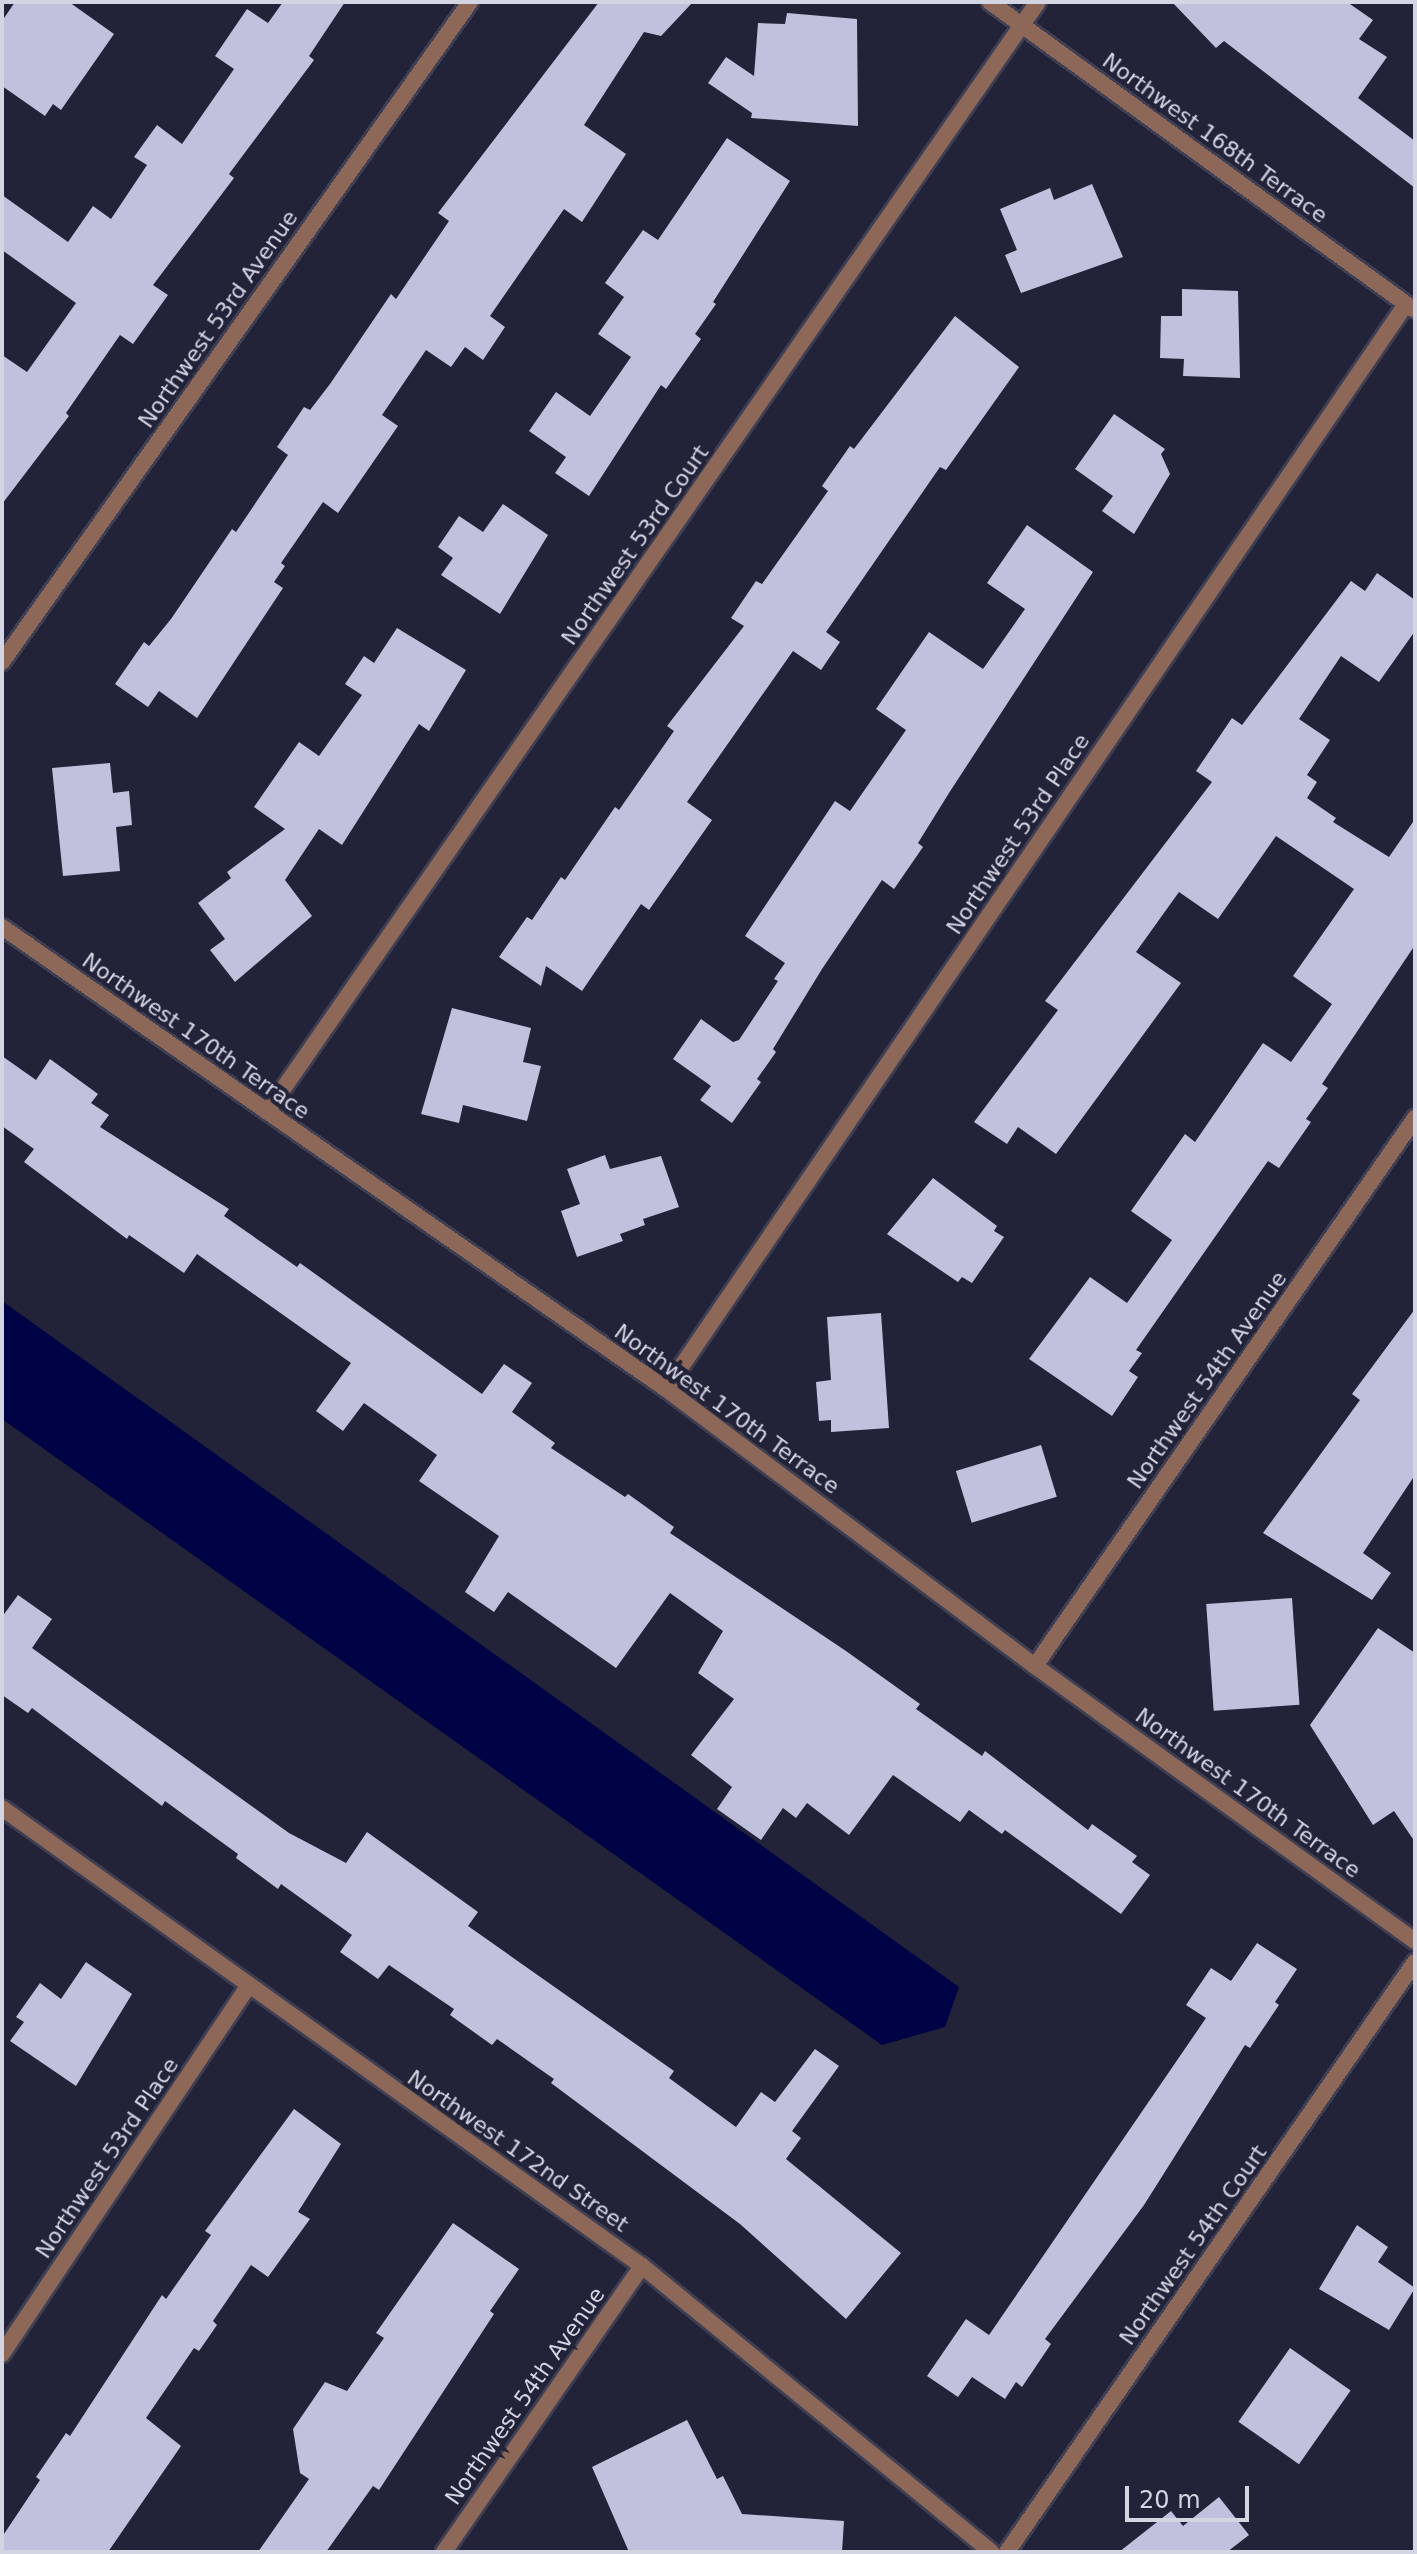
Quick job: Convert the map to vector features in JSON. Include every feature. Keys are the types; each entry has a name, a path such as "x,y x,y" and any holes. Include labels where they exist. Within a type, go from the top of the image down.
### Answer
{"street":[{"name":"Northwest 53rd Avenue","path":"2,662 470,2"},
{"name":"Northwest 168th Terrace","path":"990,2 1410,307"},
{"name":"Northwest 53rd Court","path":"267,1112 1038,2"},
{"name":"Northwest 53rd Place","path":"666,1389 1410,307"},
{"name":"Northwest 170th Terrace","path":"2,927 666,1389 1035,1666 1415,1941"},
{"name":"Northwest 54th Avenue","path":"1035,1666 1415,1118"},
{"name":"Northwest 172nd Street","path":"2,1808 248,1987 642,2266 991,2552"},
{"name":"Northwest 54th Court","path":"1007,2552 1415,1962"},
{"name":"Northwest 53rd Place","path":"2,2354 248,1987"},
{"name":"Northwest 54th Avenue","path":"444,2552 642,2266"}],"shaded area":[{"path":"2,1301 959,1987 945,2027 882,2045 2,1419"}],"building":[{"path":"15,2 69,2 114,34 61,110 53,104 45,116 2,86 2,21"},
{"path":"283,2 345,2 309,56 314,60 229,174 234,178 153,285 168,295 133,344 120,335 66,413 69,416 2,504 2,355 27,372 76,303 2,250 2,195 68,242 93,206 111,219 147,165 134,157 157,125 182,144 234,69 215,56 247,9 268,23"},
{"path":"599,2 693,2 661,36 644,32 584,125 626,154 582,222 564,209 490,316 505,327 483,360 465,347 451,367 426,350 382,415 398,426 338,513 323,502 281,563 285,566 274,582 283,588 197,718 159,691 148,707 115,684 144,642 149,646 171,619 232,529 236,532 288,455 277,447 304,407 310,410 391,294 396,299 449,221 438,213"},
{"path":"1172,2 1347,2 1373,20 1359,39 1387,57 1358,98 1415,141 1415,188 1224,41 1216,48"},
{"path":"787,13 857,19 858,126 751,118 752,113 708,83 726,57 754,76 758,23 785,24"},
{"path":"727,138 790,181 713,302 716,304 695,334 701,339 666,389 661,385 589,496 555,473 566,457 529,431 556,392 590,416 631,357 598,334 624,297 605,283 643,230 658,240"},
{"path":"1092,184 1123,257 1021,293 1005,255 1017,250 1000,209 1050,188 1054,200"},
{"path":"1182,289 1238,291 1240,378 1183,376 1184,359 1160,358 1161,316 1182,316"},
{"path":"955,316 1019,367 946,470 940,467 826,632 840,642 821,670 793,651 687,802 712,820 649,910 641,904 582,991 546,966 541,986 499,957 527,917 532,920 561,877 565,880 615,807 619,810 674,731 667,726 744,626 731,618 756,581 762,584 828,491 822,486 850,446 854,449"},
{"path":"1114,414 1165,449 1161,454 1170,474 1134,534 1102,511 1113,496 1075,469"},
{"path":"503,504 548,535 500,614 441,575 453,558 438,547 459,516 483,532"},
{"path":"1027,525 1093,572 918,843 923,847 894,889 882,880 822,969 773,1049 776,1052 757,1079 761,1082 732,1123 700,1100 711,1086 673,1059 701,1019 733,1042 739,1040 778,981 774,979 785,963 745,936 835,801 850,811 906,730 876,709 929,632 983,669 1025,609 987,583"},
{"path":"1377,573 1415,600 1415,631 1379,682 1341,656 1299,719 1330,740 1307,775 1317,782 1307,798 1336,818 1333,822 1389,857 1415,819 1415,945 1322,1084 1328,1088 1306,1119 1311,1122 1279,1168 1268,1161 1136,1350 1142,1353 1129,1371 1138,1377 1112,1416 1029,1359 1090,1277 1127,1303 1172,1240 1131,1211 1185,1134 1195,1142 1263,1043 1291,1062 1332,1004 1293,976 1354,889 1276,836 1218,919 1179,892 1136,952 1181,983 1056,1154 1018,1127 1007,1144 974,1122 1058,1010 1045,1001 1212,782 1196,771 1232,718 1242,725 1351,581 1365,591"},
{"path":"397,628 466,670 429,731 419,724 342,845 319,829 285,880 312,916 235,982 210,950 225,939 198,903 231,878 227,872 285,829 254,807 299,742 319,756 362,695 345,684 364,656 374,663"},
{"path":"110,763 113,793 129,791 132,825 116,827 120,871 63,876 52,768"},
{"path":"452,1008 531,1028 523,1062 541,1066 527,1121 463,1105 459,1123 421,1114"},
{"path":"2,1056 36,1080 50,1059 98,1094 91,1103 109,1115 100,1127 229,1209 224,1216 297,1267 300,1263 482,1394 504,1364 532,1383 512,1412 555,1443 551,1448 625,1497 628,1494 674,1527 670,1533 846,1651 920,1704 916,1709 982,1756 985,1751 1088,1830 1092,1824 1137,1856 1132,1862 1150,1875 1121,1914 1005,1830 1002,1834 969,1810 960,1822 893,1775 849,1835 807,1803 796,1818 783,1808 761,1840 717,1809 732,1787 691,1755 734,1699 698,1673 723,1631 670,1593 616,1668 508,1592 494,1612 465,1592 499,1536 419,1481 437,1455 364,1403 343,1431 316,1411 351,1363 197,1254 184,1273 129,1235 127,1239 24,1162 34,1149 2,1126"},
{"path":"605,1155 610,1169 661,1156 679,1207 643,1219 645,1225 620,1234 623,1241 577,1257 561,1211 580,1204 567,1169"},
{"path":"933,1178 997,1226 994,1231 1004,1237 972,1283 962,1277 958,1282 887,1234"},
{"path":"1415,1309 1415,1475 1363,1553 1391,1573 1372,1600 1263,1533 1360,1400 1352,1394"},
{"path":"881,1313 889,1428 831,1432 831,1420 819,1421 816,1382 831,1380 827,1317"},
{"path":"1041,1445 1057,1497 972,1523 956,1471"},
{"path":"18,1595 52,1619 32,1648 289,1833 346,1863 367,1832 478,1912 468,1926 674,2071 669,2078 736,2127 761,2092 775,2102 815,2049 839,2066 792,2131 801,2138 786,2159 901,2253 846,2319 740,2224 551,2083 554,2079 497,2039 492,2045 450,2015 454,2009 389,1965 378,1979 340,1952 352,1935 281,1884 278,1889 236,1858 238,1854 165,1801 162,1806 32,1708 28,1713 2,1695 2,1617"},
{"path":"1292,1598 1299,1705 1214,1711 1206,1604"},
{"path":"1378,1628 1415,1653 1415,1842 1394,1811 1373,1825 1310,1725"},
{"path":"1257,1943 1297,1969 1275,2002 1279,2005 1250,2048 1245,2045 1144,2205 1045,2339 1051,2344 1022,2387 1016,2382 1005,2399 972,2377 958,2397 927,2376 966,2319 989,2335 1206,2018 1186,2005 1211,1968 1231,1981"},
{"path":"86,1962 132,1994 76,2086 10,2041 24,2022 16,2017 40,1983 61,1999"},
{"path":"294,2109 341,2144 298,2212 310,2219 268,2277 251,2265 213,2321 217,2325 199,2351 194,2348 146,2418 181,2446 108,2552 2,2552 2,2537 40,2480 36,2477 66,2433 70,2436 162,2295 166,2299 211,2235 205,2231"},
{"path":"453,2223 519,2269 490,2311 494,2314 379,2490 373,2486 326,2552 258,2552 309,2479 300,2473 293,2429 325,2382 347,2391 384,2338 376,2333"},
{"path":"1357,2225 1388,2247 1378,2262 1415,2288 1389,2330 1319,2289"},
{"path":"1290,2348 1351,2390 1299,2464 1238,2422"},
{"path":"687,2420 717,2479 723,2476 742,2514 844,2521 842,2552 629,2552 592,2467"},
{"path":"1219,2497 1249,2535 1227,2552 1119,2552 1171,2511 1183,2526"}]}
